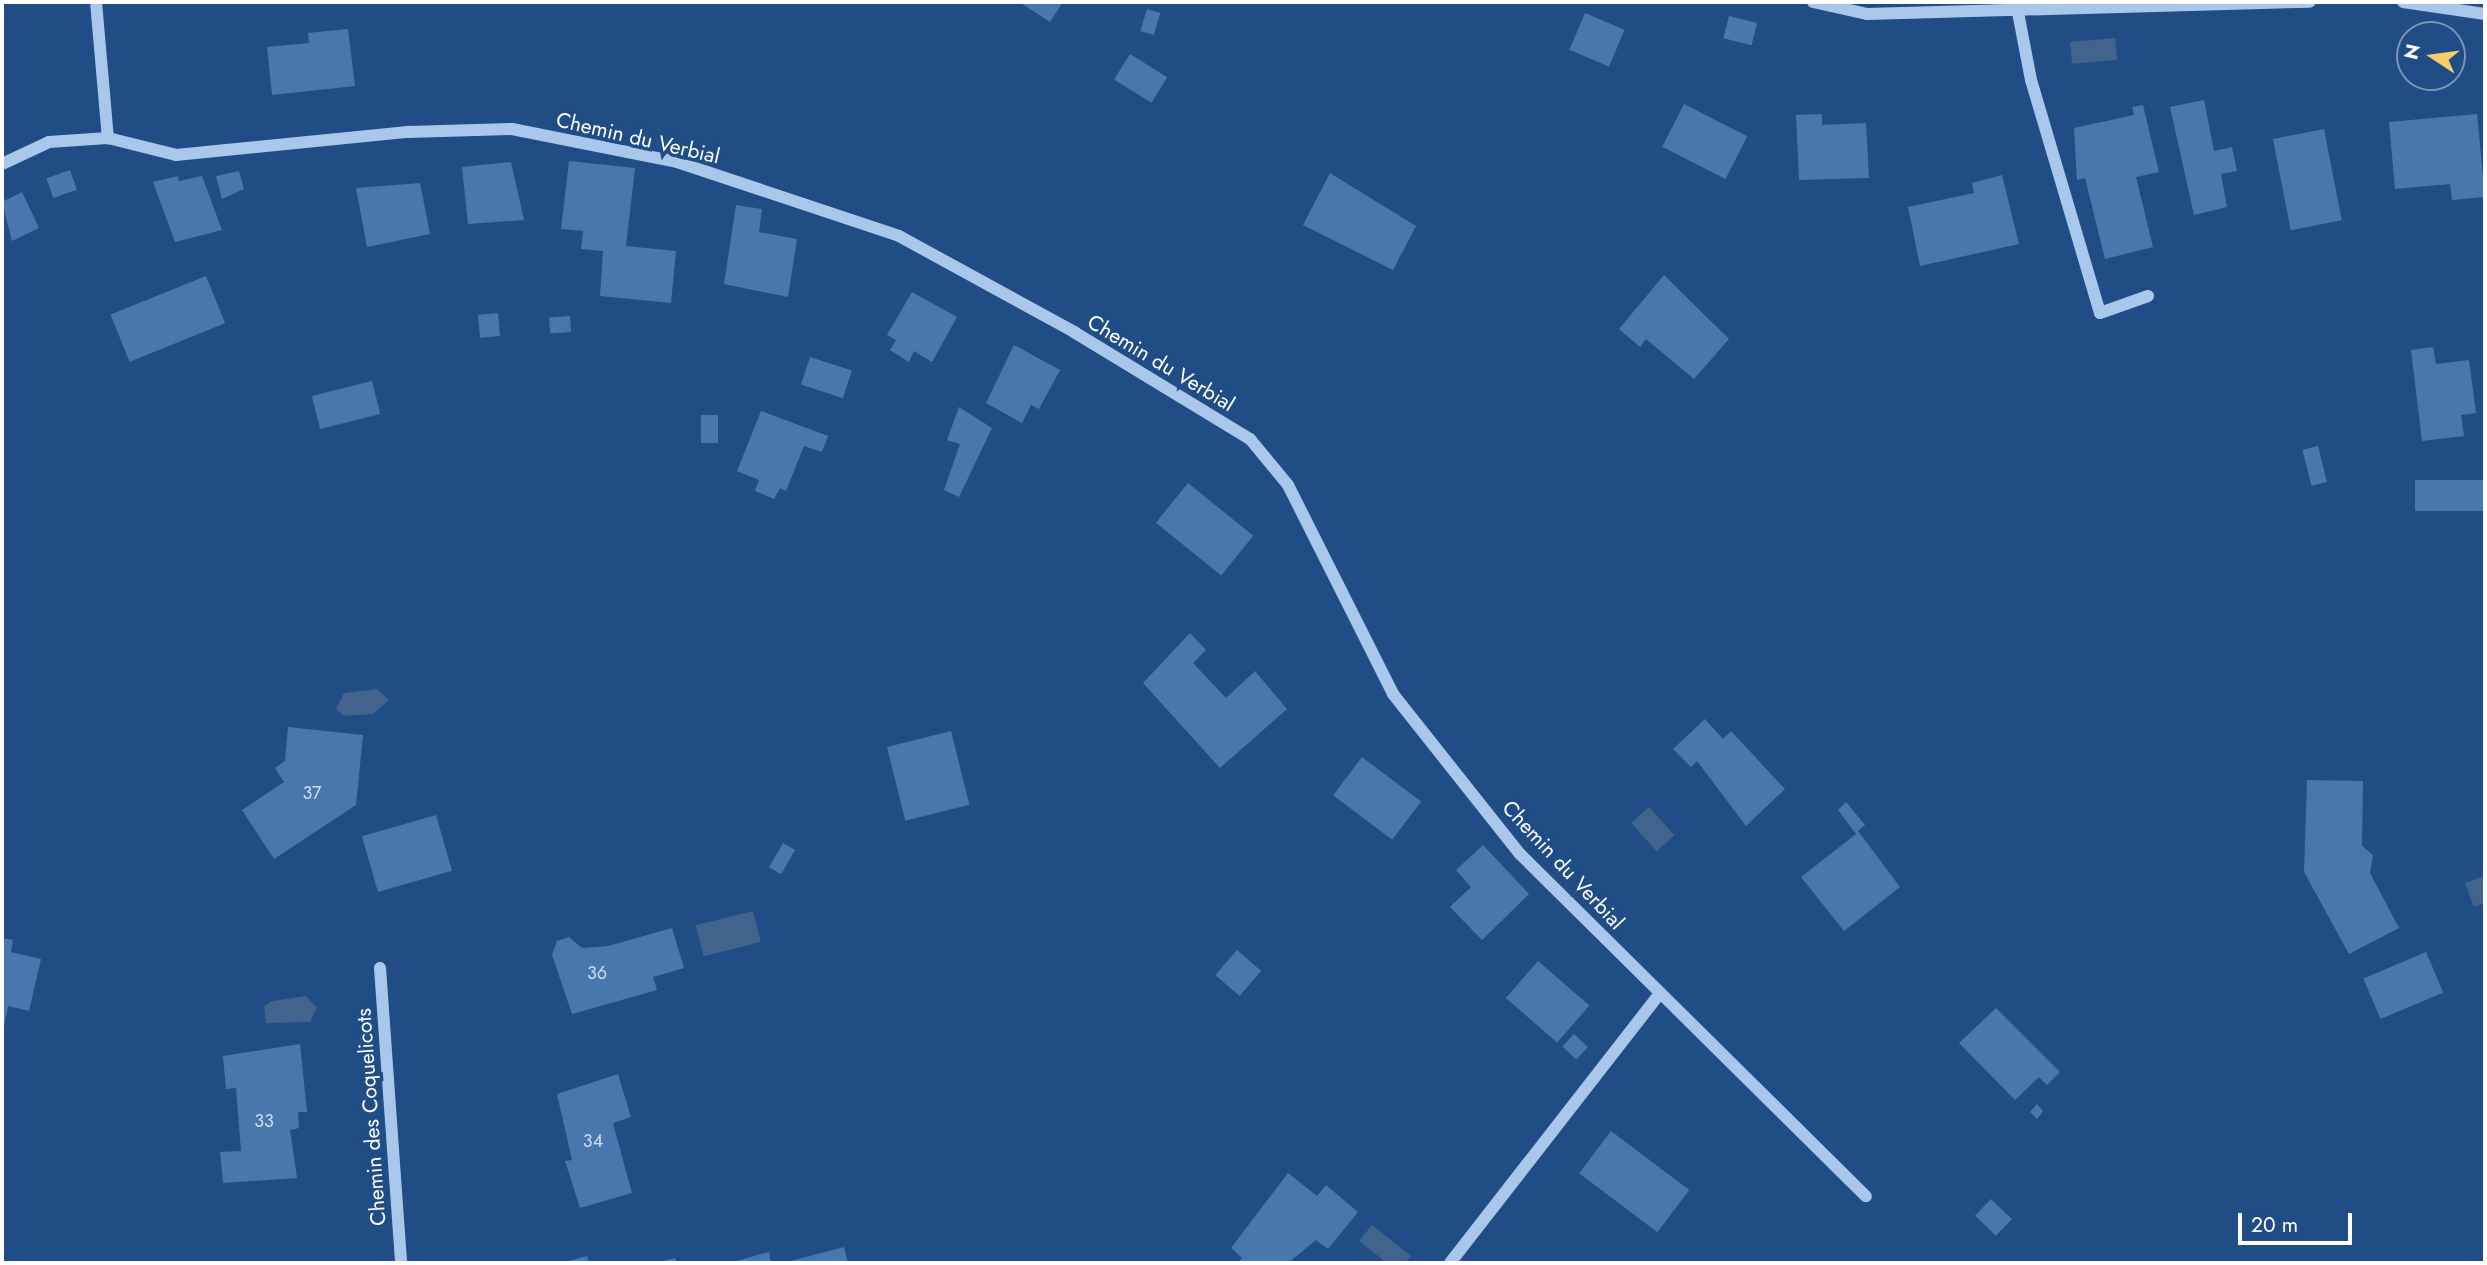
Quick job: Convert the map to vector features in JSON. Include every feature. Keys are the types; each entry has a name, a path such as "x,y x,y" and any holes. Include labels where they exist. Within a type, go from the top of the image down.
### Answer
{"street":[{"path":"96,2 108,138"},
{"path":"1813,2 1867,14 2017,4 2309,2"},
{"path":"2403,2 2485,14"},
{"path":"2017,4 2031,80 2101,313 2148,296"},
{"name":"Chemin du Verbial","path":"2,164 49,142 108,138 176,155 512,129 677,162 899,236 1250,439 1288,485 1393,694 1519,853 1866,1196"},
{"name":"Chemin des Coquelicots","path":"380,968 401,1263"},
{"path":"1450,1263 1660,993"}],"water":[{"path":"2115,38 2117,60 2072,64 2070,42"},
{"path":"377,689 389,700 373,714 344,716 336,709 344,693"},
{"path":"1649,807 1674,835 1657,851 1631,823"},
{"path":"2485,876 2485,903 2474,907 2465,883"},
{"path":"753,911 761,942 703,956 696,925"},
{"path":"306,996 317,1008 310,1022 266,1023 264,1006 272,1001"},
{"path":"1372,1225 1411,1256 1405,1263 1387,1263 1359,1241"}],"building":[{"path":"1019,2 1063,2 1050,22"},
{"path":"1147,9 1160,13 1154,35 1140,31"},
{"path":"1585,13 1625,30 1609,67 1569,50"},
{"path":"1729,16 1757,23 1752,45 1723,38"},
{"path":"348,29 355,86 272,95 267,47 309,43 308,33"},
{"path":"1130,54 1167,77 1151,103 1114,79"},
{"path":"2204,100 2214,151 2232,147 2237,171 2221,174 2227,207 2194,215 2170,107"},
{"path":"1684,104 1747,136 1725,179 1662,147"},
{"path":"2143,105 2159,172 2136,177 2153,247 2105,259 2085,178 2077,180 2074,128 2134,115 2132,107"},
{"path":"1822,114 1822,125 1866,123 1869,178 1799,180 1796,115"},
{"path":"2477,114 2485,197 2452,200 2450,184 2395,189 2389,122"},
{"path":"2324,129 2342,220 2291,230 2273,139"},
{"path":"569,161 635,168 626,246 676,251 671,303 600,296 603,251 581,249 583,231 561,229"},
{"path":"511,162 524,220 468,224 462,167"},
{"path":"70,170 77,190 53,198 46,178"},
{"path":"239,171 244,189 222,199 216,176"},
{"path":"1330,173 1416,226 1393,270 1303,225"},
{"path":"2002,175 2019,244 1920,266 1908,207 1974,193 1972,183"},
{"path":"178,176 179,181 202,176 222,230 175,242 153,182"},
{"path":"420,183 430,234 367,247 356,188"},
{"path":"22,192 39,228 12,241 2,202"},
{"path":"736,205 762,209 759,232 797,239 788,297 724,284"},
{"path":"1664,275 1729,339 1694,379 1646,339 1640,347 1619,329"},
{"path":"206,276 225,323 130,362 111,315"},
{"path":"912,292 957,317 932,362 914,351 909,362 890,350 896,340 887,335"},
{"path":"498,313 500,336 480,338 478,315"},
{"path":"570,316 571,332 550,333 549,317"},
{"path":"1014,345 1060,370 1039,409 1031,405 1022,423 986,403"},
{"path":"2433,347 2436,364 2469,360 2476,413 2461,415 2464,436 2422,441 2411,350"},
{"path":"810,357 852,371 843,398 801,385"},
{"path":"372,381 380,414 320,429 312,396"},
{"path":"959,407 992,428 959,497 944,490 960,444 947,440"},
{"path":"761,411 828,436 822,452 804,446 786,491 780,488 774,499 755,491 759,480 737,471"},
{"path":"701,415 718,415 718,443 701,443"},
{"path":"2318,446 2327,482 2311,486 2302,450"},
{"path":"2415,480 2485,480 2485,511 2415,511"},
{"path":"1188,483 1253,536 1221,575 1156,523"},
{"path":"1190,633 1206,650 1193,663 1226,698 1255,671 1287,709 1220,768 1143,683"},
{"path":"1705,719 1723,739 1731,731 1785,789 1746,826 1697,761 1691,767 1673,749"},
{"path":"288,727 363,735 356,805 274,859 242,810 284,782 275,768 285,761"},
{"path":"951,731 969,805 905,821 887,747"},
{"path":"1362,757 1421,802 1392,840 1333,795"},
{"path":"2307,780 2363,781 2362,846 2373,855 2370,873 2399,928 2349,954 2304,872"},
{"path":"1846,802 1865,825 1858,831 1900,887 1844,931 1801,877 1856,834 1838,810"},
{"path":"436,815 452,871 378,892 362,836"},
{"path":"783,843 795,850 781,874 769,867"},
{"path":"1483,845 1529,894 1482,940 1450,907 1471,887 1456,870"},
{"path":"672,928 684,968 653,977 657,990 572,1014 552,955 557,941 569,937 582,948 608,946"},
{"path":"2,938 13,940 11,952 41,959 29,1011 8,1006 3,1032"},
{"path":"1237,950 1261,971 1240,996 1215,975"},
{"path":"2426,952 2443,993 2381,1019 2363,979"},
{"path":"1538,961 1589,1006 1557,1043 1506,998"},
{"path":"1996,1008 2060,1072 2047,1085 2039,1077 2015,1100 1959,1043"},
{"path":"1574,1034 1588,1047 1576,1059 1562,1046"},
{"path":"300,1044 307,1112 298,1112 299,1128 290,1130 297,1178 223,1183 220,1152 241,1151 236,1088 226,1089 223,1056"},
{"path":"618,1074 631,1117 613,1123 632,1193 580,1208 565,1161 572,1160 557,1094"},
{"path":"2037,1104 2043,1111 2037,1119 2030,1112"},
{"path":"1611,1131 1689,1190 1657,1232 1579,1173"},
{"path":"1288,1173 1317,1196 1326,1185 1358,1212 1328,1249 1316,1240 1288,1263 1238,1263 1242,1258 1231,1248"},
{"path":"1991,1199 2012,1219 1996,1236 1975,1216"},
{"path":"844,1247 848,1263 787,1263 787,1262"},
{"path":"769,1252 771,1263 732,1263 732,1262"},
{"path":"587,1256 589,1263 564,1263 564,1262"},
{"path":"675,1258 677,1263 659,1263 659,1262"}]}
